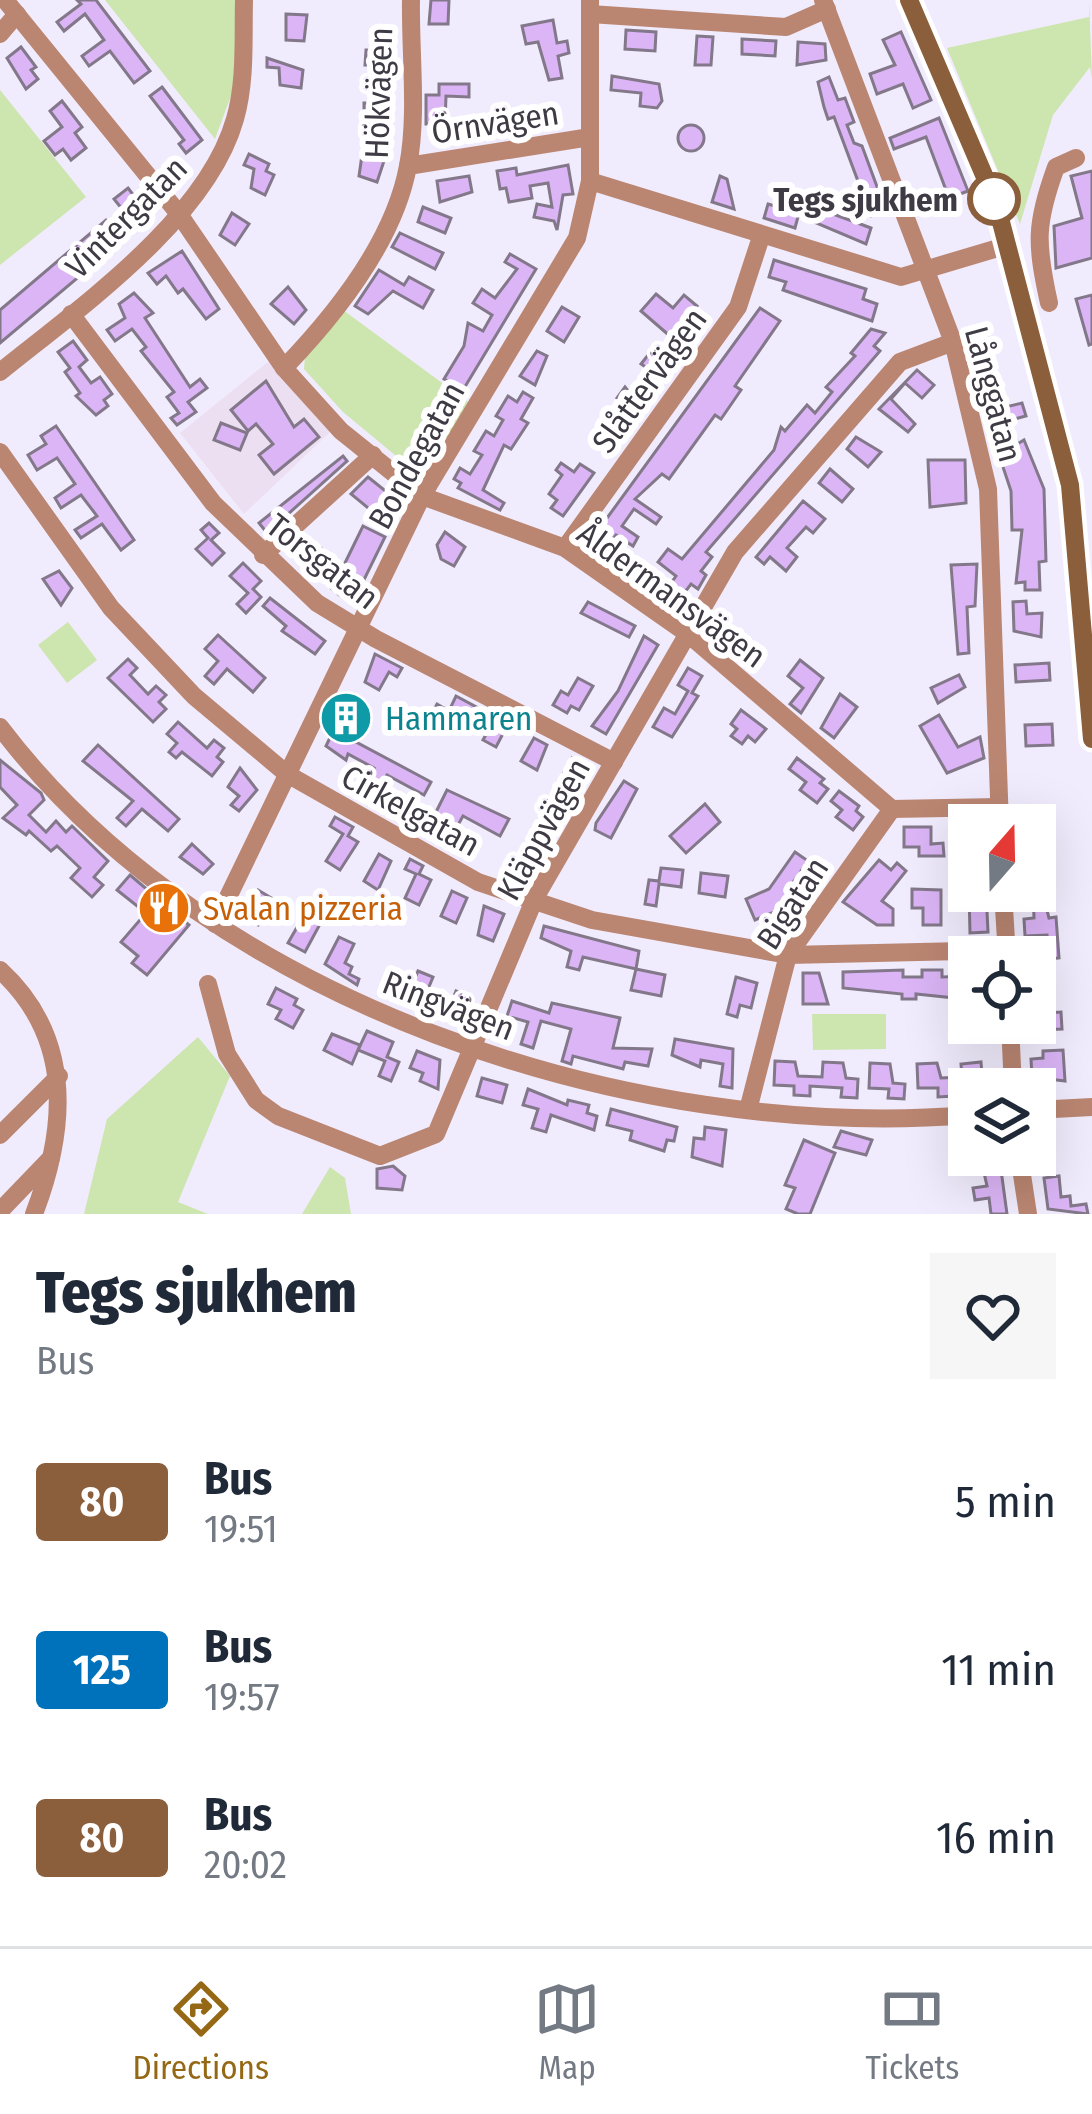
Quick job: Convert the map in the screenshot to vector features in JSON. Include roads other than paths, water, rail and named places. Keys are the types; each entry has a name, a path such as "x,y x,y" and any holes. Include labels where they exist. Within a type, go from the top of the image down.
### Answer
{"street":[{"name":"Vintergatan","path":"0,372 71,314 207,184 236,117 244,0"},
{"name":"Hökvägen","path":"284,368 334,312 359,274 408,166 411,0"},
{"path":"909,0 965,123 1008,245 1070,485 1092,740"},
{"path":"590,7 786,27 825,4"},
{"name":"Långgatan","path":"825,4 953,342 988,489 999,804"},
{"name":"Åldermansvägen","path":"11,7 179,214 284,368 341,431 422,496 565,548 688,634 892,809"},
{"path":"0,34 11,7"},
{"name":"Bondegatan","path":"215,924 422,496 577,238 590,182 590,7"},
{"name":"Örnvägen","path":"408,166 590,137"},
{"path":"1025,307 1056,302 1035,242 1039,214 1057,167 1076,158"},
{"path":"590,182 880,273 926,272 1008,245"},
{"name":"Slåttervägen","path":"565,548 738,307 761,237"},
{"name":"Torsgatan","path":"71,314 213,503 317,603 614,762"},
{"name":"Kläppvägen","path":"208,984 226,1054 256,1100 278,1116 353,1150 380,1156 436,1134 535,898 735,551 900,362 953,342"},
{"name":"Cirkelgatan","path":"0,452 69,554 145,646 194,696 287,774 445,866 592,920 657,935 788,955 948,954"},
{"path":"263,555 373,455"},
{"name":"Ringvägen","path":"0,727 116,846 215,924 331,992 543,1073 748,1110 948,1115"},
{"path":"892,809 948,813"},
{"name":"Bigatan","path":"748,1110 788,955 892,809"},
{"path":"3,979 45,1031 59,1076 54,1155 34,1214"},
{"path":"0,1135 59,1076"},
{"path":"1056,1109 1092,1107"},
{"path":"0,1211 54,1155"},
{"path":"1022,1176 1028,1214"}],"place":[{"name":"Tegs sjukhem","path":"994,199"},
{"name":"Hammaren","path":"346,718"},
{"name":"Svalan pizzeria","path":"164,908"}]}
